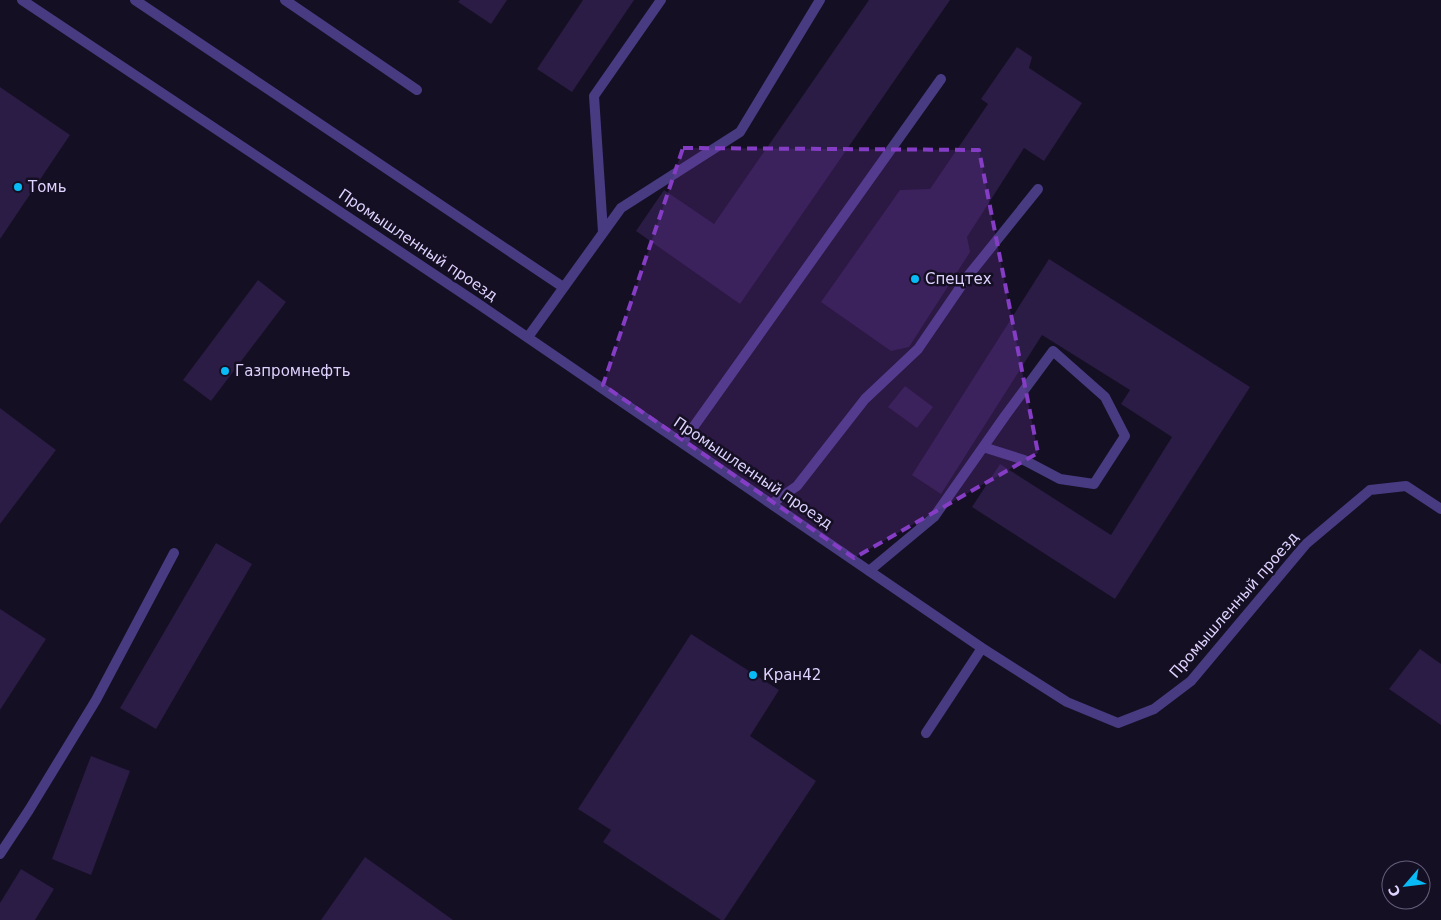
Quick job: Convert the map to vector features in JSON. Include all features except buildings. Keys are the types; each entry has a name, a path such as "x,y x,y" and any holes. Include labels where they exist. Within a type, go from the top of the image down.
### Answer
{"lane":[{"name":"Промышленный проезд","path":"22,0 528,337 982,648 1067,702 1118,723 1154,709 1191,681 1306,544 1370,490 1406,486 1441,509"},
{"path":"135,0 564,287"},
{"path":"285,0 418,90"},
{"path":"603,232 594,96 661,0"},
{"path":"528,337 621,208 740,132 820,0"},
{"path":"682,443 941,79"},
{"path":"771,504 797,486 865,398 918,349 968,276 1038,189"},
{"path":"869,571 934,517 983,447 1053,351 1105,397 1125,436 1094,484 1060,479 1024,460 983,447"},
{"path":"0,854 96,700 174,553"},
{"path":"926,732 982,648"}],"highlighted area":[{"path":"683,148 979,150 1038,453 854,558 603,385"}],"place":[{"name":"Томь","path":"18,187"},
{"name":"Спецтех","path":"915,279"},
{"name":"Газпромнефть","path":"225,371"},
{"name":"Кран42","path":"753,675"}]}
